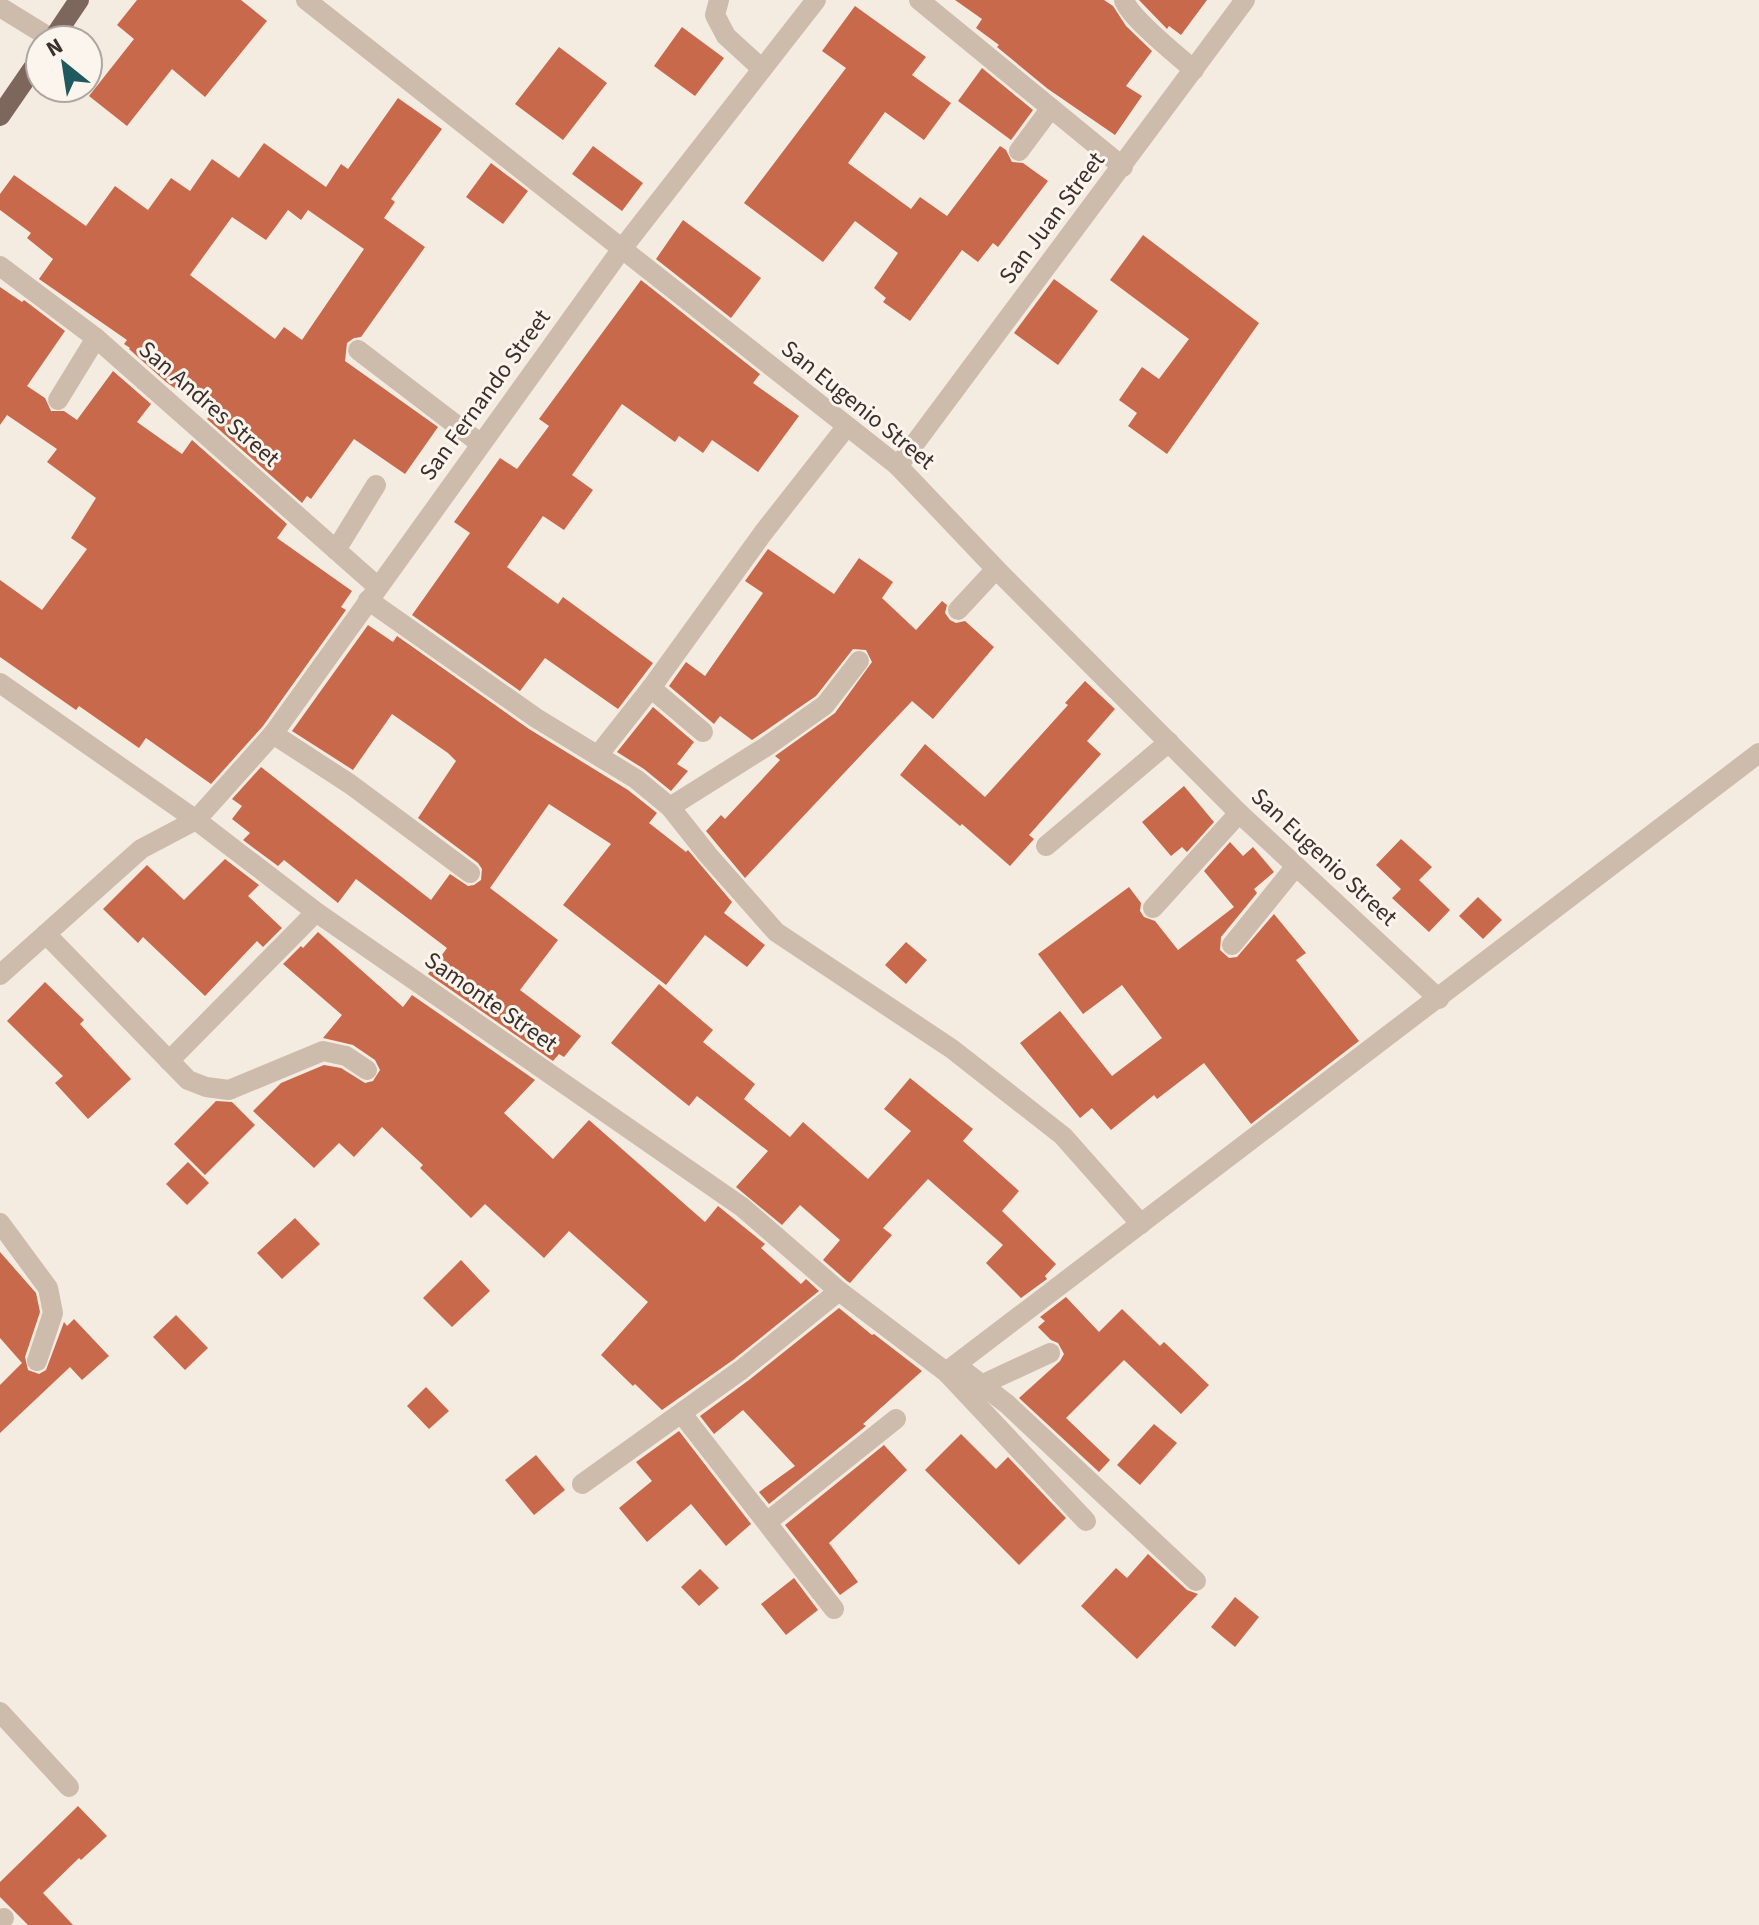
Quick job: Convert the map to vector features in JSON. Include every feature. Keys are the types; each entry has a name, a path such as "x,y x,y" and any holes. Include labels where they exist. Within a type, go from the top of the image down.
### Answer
{"main road":[{"path":"63,24 79,0"},
{"path":"0,116 24,81"}],"street":[{"name":"San Eugenio Street","path":"306,0 898,466 1239,813 1439,999"},
{"path":"719,0 715,15 726,36 762,69"},
{"name":"San Fernando Street","path":"196,820 273,734 621,250 816,0"},
{"path":"919,0 1123,167"},
{"path":"1124,0 1138,19 1194,70"},
{"name":"San Juan Street","path":"898,466 1245,0"},
{"path":"0,7 27,24"},
{"path":"1019,151 1051,108"},
{"name":"San Andres Street","path":"0,266 96,338 336,550 373,593 536,718 599,754 670,807 776,932 952,1049 1063,1136 1141,1224"},
{"path":"58,400 96,338"},
{"path":"358,350 481,444"},
{"path":"599,754 651,688 763,533 847,426"},
{"path":"336,550 376,485"},
{"path":"958,610 996,569"},
{"path":"670,807 825,705 859,661"},
{"name":"Samonte Street","path":"0,683 196,820 316,912 742,1207 839,1291 951,1368"},
{"path":"651,688 703,732"},
{"path":"273,734 317,760 470,873"},
{"path":"1046,846 1169,742"},
{"path":"951,1368 1759,753"},
{"path":"1153,908 1239,813"},
{"path":"0,975 141,849 196,820"},
{"path":"1232,945 1296,866"},
{"path":"169,1061 316,912"},
{"path":"46,934 188,1080 206,1087 229,1090 323,1051 346,1056 367,1070"},
{"path":"0,1223 48,1288 53,1313 37,1361"},
{"path":"582,1484 682,1414 839,1291"},
{"path":"981,1385 1050,1353"},
{"path":"951,1368 1007,1404 1196,1581"},
{"path":"951,1368 1086,1521"},
{"path":"682,1414 834,1609"},
{"path":"767,1522 896,1419"},
{"path":"0,1712 69,1787"}],"building":[{"path":"137,0 241,0 267,21 205,97 172,69 127,126 99,104 104,104 104,77 134,39 117,25"},
{"path":"955,0 1104,0 1113,6 1126,26 1152,51 1126,86 1142,96 1115,135 1048,89 997,47 999,45 976,28 982,19"},
{"path":"1139,0 1207,0 1181,35 1169,26 1167,29"},
{"path":"855,6 926,57 912,75 951,103 924,140 885,112 848,163 911,209 920,197 947,216 1000,146 1012,162 1023,163 1048,181 998,247 993,243 978,262 962,250 910,321 883,302 886,298 874,288 898,253 855,221 823,262 744,203 846,68 822,51"},
{"path":"682,27 724,58 695,96 654,66"},
{"path":"559,47 607,83 563,140 515,104"},
{"path":"982,68 1033,110 1011,140 958,101"},
{"path":"398,98 442,129 391,199 395,202 384,218 425,247 361,337 347,343 345,361 438,427 405,474 354,439 311,499 307,496 302,503 207,419 211,414 166,382 129,349 124,344 127,340 39,279 53,259 27,238 31,233 0,210 0,194 14,175 86,226 115,186 148,210 171,178 190,191 212,159 239,178 264,143 326,187 341,164 348,169","holes":["288,210 301,220 308,210 364,249 302,340 284,327 275,339 190,275 232,217 266,240"]},
{"path":"593,146 643,183 622,211 572,174"},
{"path":"491,163 528,191 503,224 466,197"},
{"path":"683,220 761,278 731,318 656,259"},
{"path":"1143,235 1259,323 1167,454 1128,426 1137,413 1119,400 1142,367 1159,379 1189,339 1110,280"},
{"path":"1054,279 1098,311 1058,365 1014,333"},
{"path":"641,280 760,374 753,383 799,416 758,472 712,440 703,453 679,436 675,442 622,404 572,475 593,490 564,530 543,516 507,567 558,604 563,597 653,663 618,709 545,658 520,691 412,615 470,533 454,522 500,458 517,469 549,426 539,419"},
{"path":"0,287 22,302 24,300 65,331 27,386 45,398 51,411 64,411 77,420 113,371 151,404 137,422 182,454 192,440 287,524 277,538 352,591 341,607 346,610 263,726 211,784 146,738 139,748 79,706 76,710 0,657 0,580 42,610 87,549 71,538 96,498 47,462 57,449 7,415 0,425"},
{"path":"768,549 834,594 859,558 893,582 882,598 916,630 942,601 947,605 945,613 950,620 956,623 965,621 994,647 933,719 912,701 745,878 706,831 721,815 725,819 780,760 775,756 835,713 872,662 866,650 853,649 816,696 752,740 720,716 714,724 669,686 686,662 705,676 763,593 745,581"},
{"path":"368,625 393,642 397,636 529,729 628,790 657,813 649,823 686,852 688,850 732,902 724,913 765,945 747,967 705,935 666,985 563,905 611,844 549,804 490,888 558,940 520,990 581,1036 564,1057 559,1054 553,1061 428,974 447,948 356,879 338,903 284,860 278,866 243,840 250,833 232,819 242,806 232,799 261,767 431,900 450,874 468,886 481,880 482,869 478,863 418,818 456,761 448,753 392,714 353,770 292,731"},
{"path":"1085,681 1115,709 1087,741 1101,754 1029,835 1034,839 1010,866 900,775 925,744 985,797 1068,705 1065,703"},
{"path":"653,707 694,742 677,764 688,771 671,791 617,752"},
{"path":"1184,786 1214,822 1187,852 1182,847 1171,856 1142,822"},
{"path":"1401,839 1432,867 1419,880 1450,910 1429,932 1392,898 1401,889 1376,865"},
{"path":"1230,842 1243,856 1253,847 1274,872 1254,889 1257,893 1221,937 1220,950 1229,958 1237,957 1274,914 1306,953 1296,960 1359,1041 1251,1124 1204,1063 1157,1099 1154,1095 1111,1130 1092,1108 1080,1118 1020,1043 1060,1011 1112,1076 1162,1038 1122,985 1083,1014 1038,954 1129,887 1141,903 1140,911 1144,917 1155,921 1178,950 1234,907 1204,871"},
{"path":"225,859 259,885 248,896 282,928 263,947 257,941 205,996 143,937 138,943 103,909 147,865 184,900"},
{"path":"1478,897 1502,920 1483,939 1459,916"},
{"path":"318,932 403,1007 412,995 535,1080 504,1113 553,1159 589,1120 705,1222 718,1206 765,1244 761,1248 801,1284 806,1279 819,1291 733,1360 662,1410 601,1355 648,1302 569,1231 544,1258 485,1204 471,1218 420,1168 423,1165 382,1127 354,1157 339,1143 314,1168 253,1111 281,1083 324,1065 341,1068 365,1083 373,1081 380,1070 375,1060 353,1045 323,1038 342,1015 283,964"},
{"path":"906,942 927,960 906,984 885,965"},
{"path":"45,982 84,1020 80,1024 131,1079 88,1119 55,1083 63,1076 7,1021"},
{"path":"659,984 713,1030 703,1042 755,1084 744,1099 790,1137 803,1122 868,1179 911,1131 884,1109 910,1078 973,1129 963,1141 1019,1191 1002,1211 1056,1264 1045,1276 1047,1279 1021,1298 986,1263 1003,1245 928,1179 883,1228 892,1235 850,1283 847,1281 823,1260 840,1240 800,1205 782,1225 736,1187 768,1151 697,1096 689,1106 611,1043"},
{"path":"216,1101 232,1102 255,1125 205,1175 174,1144"},
{"path":"188,1162 209,1183 187,1205 166,1184"},
{"path":"295,1218 320,1244 282,1279 257,1253"},
{"path":"0,1252 36,1293 40,1312 25,1357 28,1370 39,1374 46,1370 64,1322 67,1326 74,1319 109,1356 82,1380 70,1367 0,1433 0,1385 22,1363 0,1338"},
{"path":"461,1260 490,1291 452,1327 423,1298"},
{"path":"1066,1297 1099,1332 1122,1309 1160,1346 1164,1342 1209,1385 1181,1414 1124,1360 1066,1418 1110,1460 1099,1472 1019,1398 1064,1354 1058,1343 1038,1327 1045,1321 1040,1317"},
{"path":"839,1308 922,1371 863,1424 866,1426 769,1504 759,1492 795,1466 743,1410 714,1434 700,1416"},
{"path":"176,1315 208,1348 185,1370 153,1337"},
{"path":"426,1387 449,1411 429,1429 407,1406"},
{"path":"1154,1424 1177,1443 1140,1485 1117,1465"},
{"path":"679,1431 751,1524 726,1546 691,1504 647,1542 619,1508 652,1481 636,1462"},
{"path":"961,1434 996,1469 1008,1457 1066,1518 1019,1565 925,1470"},
{"path":"884,1445 907,1470 829,1543 858,1582 840,1595 785,1525"},
{"path":"536,1455 565,1490 534,1515 505,1480"},
{"path":"1148,1554 1187,1590 1198,1594 1137,1659 1081,1606 1116,1568 1127,1578"},
{"path":"700,1569 719,1588 699,1606 681,1587"},
{"path":"794,1578 818,1610 786,1635 761,1604"},
{"path":"1235,1597 1259,1617 1235,1647 1211,1627"},
{"path":"78,1806 107,1836 43,1893 73,1925 28,1925 0,1897 0,1882"}]}
